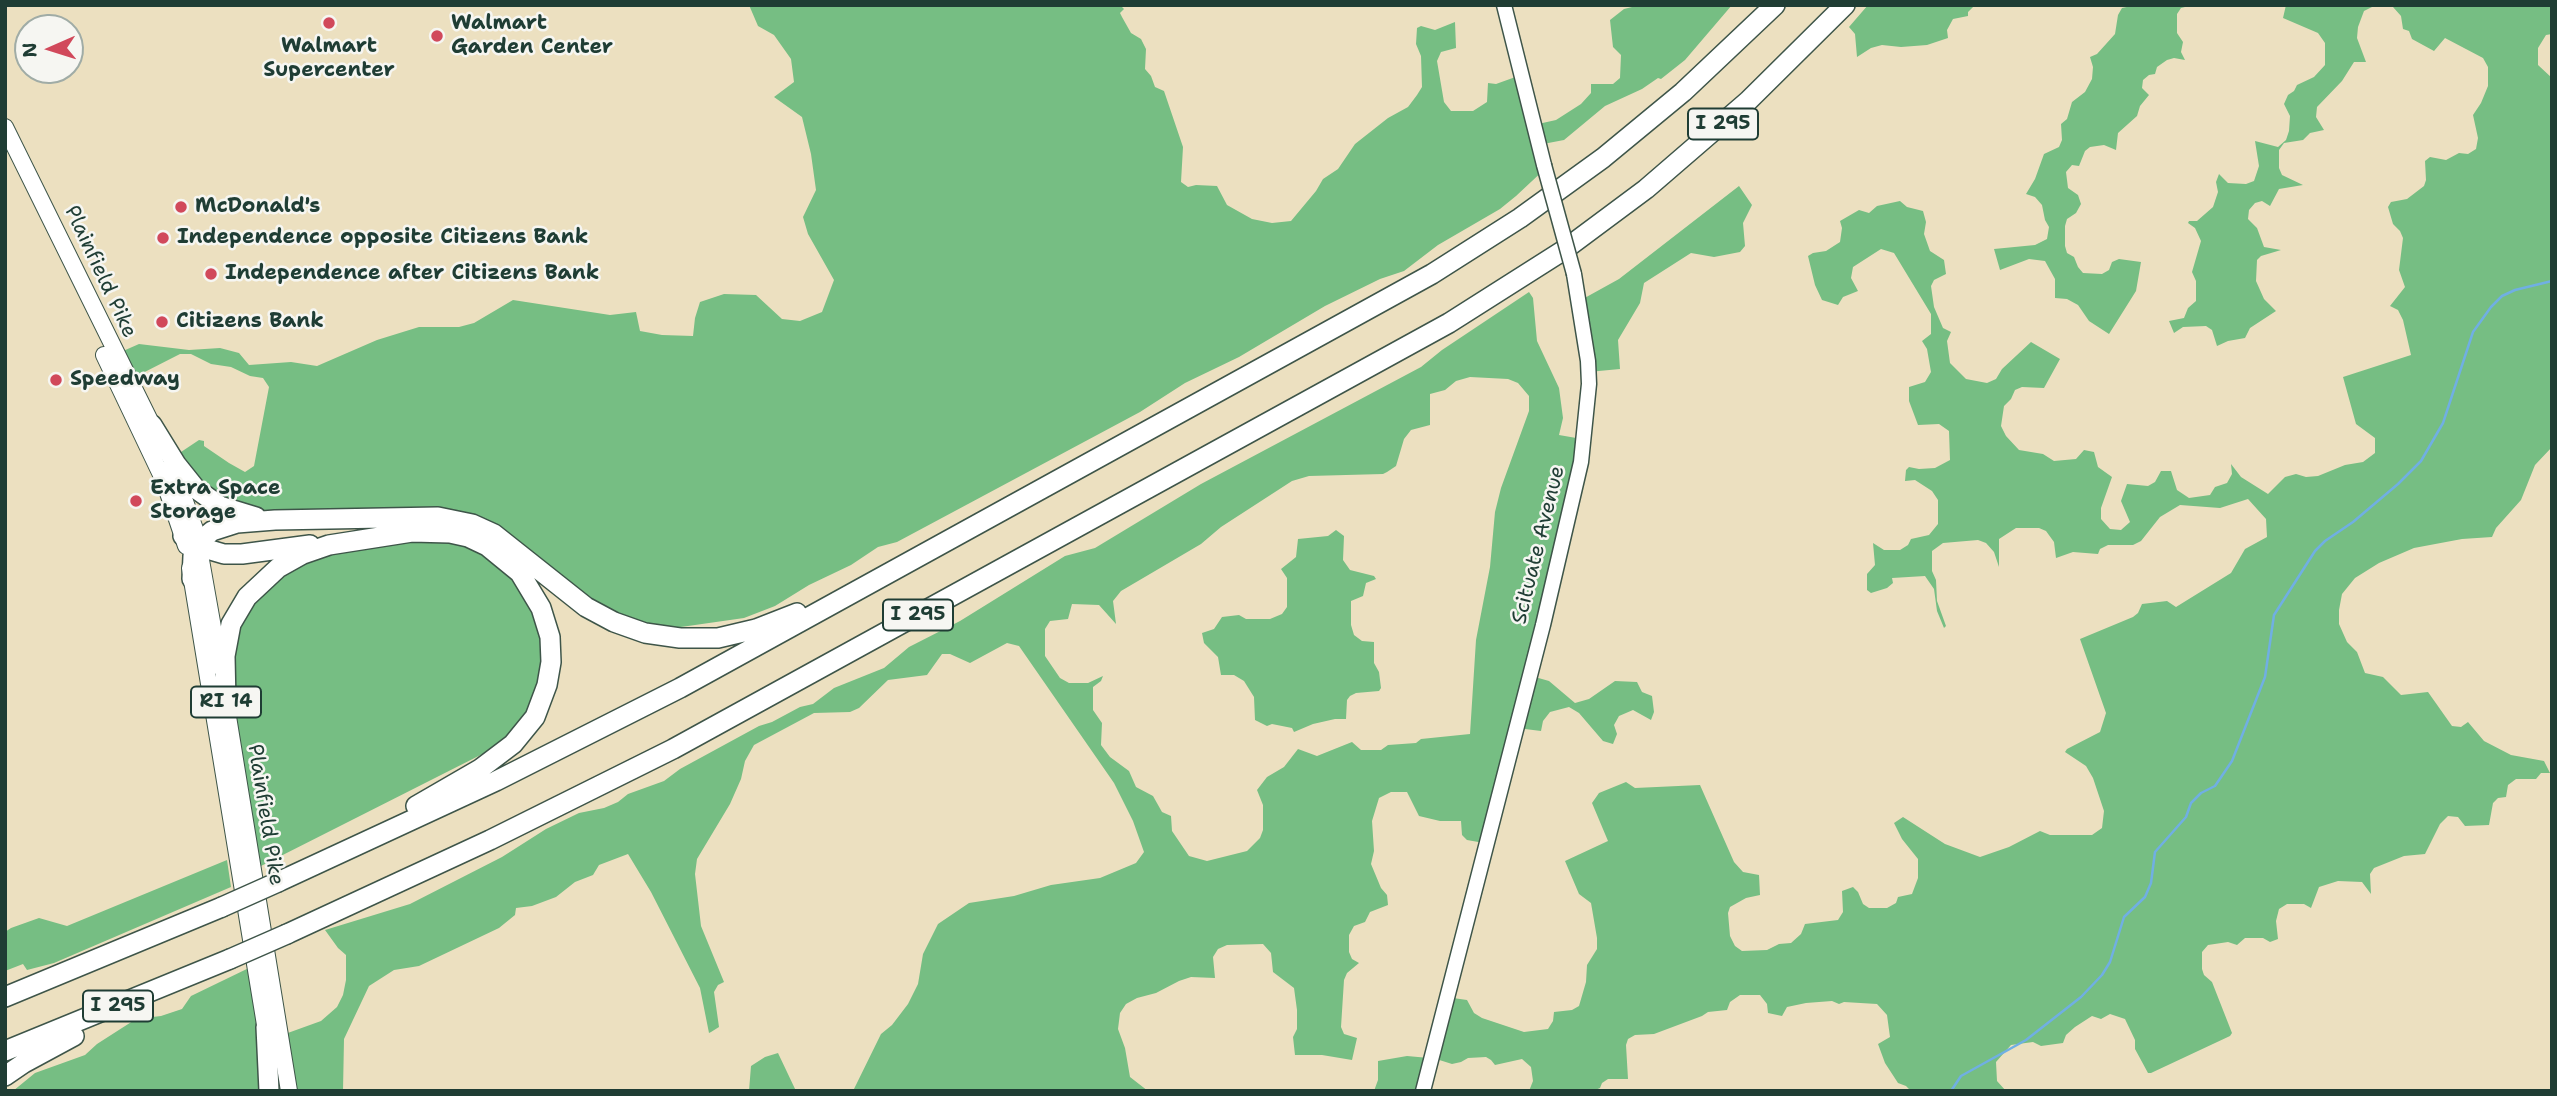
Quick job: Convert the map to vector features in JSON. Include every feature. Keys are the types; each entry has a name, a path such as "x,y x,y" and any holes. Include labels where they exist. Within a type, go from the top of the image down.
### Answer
{"highway":[{"name":"I 295","path":"5,997 278,882 484,787 618,720 1404,291 1491,238 1575,179 1648,122 1775,5"},
{"name":"I 295","path":"5,1051 194,975 287,934 489,840 683,744 1449,323 1564,250 1646,189 1757,93 1844,5"},
{"path":"152,425 182,472 204,495 220,506 238,513 275,520"},
{"path":"194,542 228,525 275,520 424,517 465,522 502,539 595,612 635,630 668,638 706,639 743,633 781,620 891,573"},
{"path":"194,542 224,554 242,554 412,532 437,531 468,537 495,551 520,573 541,608 550,637 549,677 535,717 519,738 498,757 448,788 278,882"},
{"path":"226,703 225,645 231,624 247,597 262,580 286,563 320,547 348,541"},
{"path":"192,579 194,542"},
{"path":"5,1076 40,1054 194,975"},
{"path":"266,1027 269,1091"}],"main road":[{"name":"Scituate Avenue","path":"1423,1091 1543,625 1581,462 1588,384 1588,361 1574,274 1504,5"},
{"name":"Plainfield Pike","path":"5,127 180,484 226,703 289,1091"},
{"name":"Plainfield Pike","path":"5,147 194,542"},
{"name":"Plainfield Pike","path":"192,579 276,1091"}],"green space":[{"path":"749,5 1120,5 1124,9 1120,13 1131,33 1141,39 1146,49 1145,69 1155,87 1164,91 1183,147 1181,182 1188,187 1217,186 1227,205 1252,219 1272,223 1291,221 1323,179 1338,169 1355,144 1388,118 1408,107 1422,87 1421,56 1416,44 1417,28 1421,26 1435,30 1455,22 1456,48 1441,52 1437,61 1444,102 1451,111 1473,111 1487,102 1488,83 1496,84 1521,75 1538,124 1556,120 1581,104 1591,93 1591,84 1613,84 1620,78 1621,55 1613,47 1610,20 1624,9 1640,5 1732,5 1685,60 1661,79 1658,78 1642,89 1605,106 1564,140 1543,144 1547,167 1516,196 1500,209 1438,245 1404,271 1380,279 1325,306 1239,357 1185,383 1140,412 897,542 878,547 851,565 809,585 775,606 744,618 646,632 605,617 500,535 274,519 209,497 175,456 199,440 245,472 254,466 269,387 263,378 250,376 231,367 211,364 191,354 180,354 127,381 114,355 139,344 189,350 220,348 239,353 249,365 291,362 317,366 377,340 419,327 459,327 474,323 513,300 610,315 636,312 640,331 662,335 693,336 700,302 724,294 756,295 782,319 800,321 822,312 834,280 808,234 803,217 816,190 811,154 802,117 774,97 794,82 791,59 774,35 758,26"},
{"path":"1868,5 1975,5 1968,12 1968,16 1953,19 1947,30 1948,38 1927,45 1882,45 1857,57 1855,34 1849,27"},
{"path":"2136,5 2193,5 2181,8 2177,14 2177,33 2183,42 2181,52 2185,60 2167,60 2157,67 2155,74 2143,80 2142,88 2149,95 2140,106 2137,116 2118,133 2116,150 2104,145 2090,147 2085,151 2079,166 2072,165 2066,172 2068,188 2078,195 2081,204 2076,213 2067,219 2065,246 2067,253 2074,257 2083,273 2102,274 2109,270 2112,262 2119,259 2141,262 2136,291 2109,334 2089,321 2078,305 2067,299 2055,298 2055,279 2045,261 2029,259 2000,270 1994,249 2035,245 2047,239 2049,227 2042,205 2035,197 2026,194 2044,154 2059,147 2062,140 2061,124 2067,119 2072,102 2085,92 2092,79 2090,57 2097,54 2115,34 2122,8"},
{"path":"2286,5 2552,5 2552,34 2546,35 2538,48 2538,65 2552,78 2552,447 2535,465 2521,500 2496,528 2492,537 2462,539 2414,548 2379,563 2355,578 2342,594 2339,610 2339,624 2347,642 2357,652 2365,673 2383,677 2401,695 2428,692 2452,726 2461,727 2468,722 2484,741 2511,755 2544,761 2550,773 2541,773 2536,779 2516,779 2508,785 2506,797 2498,798 2493,803 2489,825 2465,826 2458,817 2448,816 2440,824 2425,854 2404,856 2374,868 2370,874 2371,894 2362,882 2338,881 2319,887 2311,908 2304,904 2287,904 2279,909 2276,921 2278,939 2270,942 2263,938 2245,938 2237,945 2228,942 2208,945 2202,952 2202,969 2212,982 2232,1033 2151,1073 2148,1073 2135,1049 2135,1040 2125,1019 2110,1014 2101,1019 2092,1016 2066,1035 2063,1043 2041,1046 2033,1042 2011,1045 1996,1062 1997,1081 2006,1091 1911,1091 1898,1083 1885,1063 1878,1044 1890,1037 1887,1015 1877,1004 1839,1004 1832,1001 1806,1003 1787,1007 1782,1016 1768,1013 1767,1004 1760,995 1740,995 1730,1002 1727,1010 1708,1012 1654,1034 1635,1035 1628,1039 1628,1079 1608,1079 1593,1091 1529,1091 1533,1081 1531,1067 1522,1059 1495,1065 1486,1057 1468,1058 1452,1064 1433,1058 1446,997 1467,1000 1474,1013 1482,1018 1524,1032 1548,1029 1554,1012 1572,1010 1579,1006 1586,982 1587,965 1597,949 1597,938 1591,903 1579,894 1565,861 1608,841 1592,803 1599,793 1626,782 1635,788 1700,785 1734,862 1743,872 1759,875 1760,895 1746,898 1730,907 1728,913 1730,936 1735,946 1742,951 1767,950 1779,944 1791,943 1801,934 1805,924 1838,920 1843,912 1842,891 1853,887 1863,904 1869,908 1887,908 1896,903 1898,897 1912,894 1918,878 1918,859 1902,839 1894,823 1903,817 1945,844 1980,857 2009,847 2040,831 2050,835 2092,835 2102,828 2104,811 2093,778 2086,766 2065,752 2100,732 2106,713 2080,639 2133,617 2142,604 2167,601 2176,607 2231,573 2245,549 2267,537 2266,519 2248,499 2220,508 2180,505 2160,517 2141,541 2133,545 2108,545 2100,549 2098,554 2073,552 2056,558 2054,542 2046,531 2039,528 2016,528 1999,539 1999,567 1994,552 1986,543 1978,540 1943,543 1932,551 1932,571 1936,580 1937,601 1946,626 1944,628 1937,611 1934,589 1925,576 1892,578 1893,583 1887,588 1871,593 1867,590 1867,574 1875,565 1873,543 1884,550 1900,550 1908,545 1911,539 1929,535 1938,524 1938,500 1932,491 1915,480 1905,481 1909,467 1935,468 1950,460 1949,431 1939,424 1918,425 1909,401 1909,387 1925,382 1931,372 1927,349 1922,341 1931,334 1931,314 1894,253 1881,249 1853,267 1851,278 1858,291 1843,297 1838,305 1822,300 1815,285 1808,256 1826,251 1840,242 1840,221 1859,210 1869,213 1877,206 1900,201 1907,207 1923,211 1926,222 1924,234 1930,251 1944,260 1946,274 1934,280 1931,286 1934,307 1943,328 1951,332 1947,341 1950,363 1966,379 1987,383 1996,379 2002,369 2031,342 2060,359 2044,388 2022,387 2015,390 2004,406 2001,426 2019,450 2043,454 2054,461 2076,459 2084,450 2094,452 2098,467 2112,477 2101,508 2101,519 2110,529 2121,530 2130,522 2121,501 2127,484 2148,486 2155,482 2161,471 2171,471 2177,490 2189,498 2210,495 2215,487 2227,483 2232,474 2231,464 2241,477 2268,494 2285,477 2296,474 2318,476 2345,465 2363,462 2375,453 2375,438 2356,424 2343,377 2411,355 2403,320 2398,310 2390,306 2405,287 2399,270 2403,238 2393,224 2388,207 2391,202 2407,199 2424,186 2425,161 2430,157 2446,160 2476,149 2478,138 2473,115 2488,86 2488,67 2483,58 2445,38 2434,51 2412,39 2409,31 2403,29 2401,16 2393,7 2374,6 2364,11 2357,38 2366,62 2354,62 2342,81 2317,107 2316,117 2324,130 2310,133 2303,140 2284,143 2279,150 2279,168 2282,175 2303,185 2279,189 2270,206 2262,201 2255,203 2249,210 2248,219 2257,228 2264,247 2281,250 2261,256 2257,260 2256,281 2264,299 2276,311 2250,328 2245,338 2217,346 2212,330 2206,326 2183,327 2174,333 2169,321 2184,318 2188,308 2196,301 2196,281 2192,272 2201,241 2189,221 2197,221 2213,207 2218,192 2216,182 2219,174 2228,183 2246,184 2254,181 2259,166 2255,141 2278,147 2286,140 2290,116 2284,104 2288,95 2297,85 2314,77 2325,65 2325,43 2318,33 2283,18"},
{"path":"1739,186 1752,205 1743,223 1745,246 1740,252 1714,257 1691,253 1644,283 1640,303 1618,340 1620,369 1588,372 1581,300 1619,279"},
{"path":"1529,292 1533,298 1537,341 1559,388 1563,418 1559,435 1582,439 1528,675 1549,681 1575,703 1589,699 1615,681 1637,682 1642,692 1652,696 1654,712 1651,720 1633,710 1619,716 1614,725 1617,734 1613,744 1603,741 1579,713 1569,707 1550,712 1543,721 1541,731 1517,728 1484,843 1467,840 1462,835 1461,821 1440,821 1419,816 1407,792 1391,792 1379,798 1372,821 1374,851 1371,864 1381,888 1387,895 1388,905 1370,912 1365,922 1354,926 1349,935 1349,952 1352,959 1359,963 1347,973 1344,980 1341,1027 1344,1034 1357,1038 1352,1060 1322,1055 1295,1055 1293,1037 1297,1029 1297,1010 1294,988 1273,972 1271,953 1263,944 1227,945 1218,949 1213,957 1215,978 1191,977 1179,981 1156,993 1137,998 1126,1004 1120,1013 1118,1029 1125,1048 1130,1077 1148,1091 853,1091 881,1034 892,1025 908,1004 918,984 923,954 938,924 969,903 1014,896 1051,885 1100,878 1136,863 1144,852 1133,821 1114,783 1019,646 1007,643 970,663 950,654 942,654 927,675 888,680 859,708 850,712 814,713 754,745 745,761 741,779 730,804 697,859 695,874 701,926 724,982 718,985 714,992 719,1027 709,1033 700,988 651,892 628,854 599,865 593,875 575,882 556,897 532,906 516,908 515,915 499,928 419,966 394,970 369,986 344,1039 343,1091 294,1091 285,1034 321,1021 337,1007 346,980 346,955 325,930 410,904 502,857 546,829 579,813 604,808 628,794 664,781 680,769 759,726 800,707 813,704 834,688 884,668 909,647 960,621 1065,556 1095,548 1201,484 1421,367","holes":["1470,377 1508,379 1518,383 1529,396 1529,411 1495,512 1490,567 1476,640 1470,734 1421,739 1416,743 1388,745 1381,750 1361,750 1352,742 1317,756 1298,749 1284,767 1267,777 1257,790 1263,805 1263,830 1260,838 1247,851 1207,861 1189,856 1172,831 1171,816 1162,812 1153,796 1136,787 1129,771 1110,757 1101,745 1102,723 1093,710 1093,687 1103,676 1088,683 1069,683 1060,678 1045,656 1045,629 1050,621 1068,619 1072,604 1099,605 1116,624 1113,601 1121,591 1201,544 1221,527 1292,481 1309,476 1383,474 1396,466 1404,439 1411,430 1430,425 1430,394 1445,390 1456,381"]},
{"path":"1336,530 1344,536 1343,560 1350,570 1374,576 1376,579 1366,583 1363,596 1351,601 1351,625 1354,635 1362,641 1374,642 1374,663 1379,672 1381,688 1379,691 1350,696 1347,700 1346,719 1313,724 1294,732 1292,728 1272,724 1267,726 1255,720 1254,697 1244,681 1234,675 1221,675 1218,657 1204,643 1202,633 1214,629 1222,617 1239,615 1246,619 1270,619 1282,614 1287,607 1287,578 1281,569 1296,557 1298,539 1328,536"},
{"path":"402,533 494,547 552,635 524,733 259,867 230,700 227,642 273,572"},
{"path":"227,860 231,887 54,963 27,970 23,964 5,971 5,932 11,928 39,918 67,926"},
{"path":"253,966 272,1091 13,1091 35,1073 85,1055 136,1019 161,1016 182,1009 191,996"},
{"path":"778,1053 796,1091 749,1091 751,1066"},
{"path":"1407,1056 1429,1058 1421,1091 1374,1091 1378,1080 1378,1061"}],"waterway":[{"path":"1951,1091 1961,1076 2026,1040 2081,997 2102,975 2110,962 2124,917 2145,897 2151,883 2155,852 2186,817 2191,803 2201,793 2215,786 2232,761 2265,677 2274,615 2315,551 2398,484 2421,461 2443,423 2473,332 2491,307 2502,296 2515,290 2552,281"}],"place":[{"name":"Walmart Supercenter","path":"329,23"},
{"name":"Walmart Garden Center","path":"437,36"},
{"name":"McDonald's","path":"181,207"},
{"name":"Independence opposite Citizens Bank","path":"163,238"},
{"name":"Independence after Citizens Bank","path":"211,274"},
{"name":"Citizens Bank","path":"162,322"},
{"name":"Speedway","path":"56,380"},
{"name":"Extra Space Storage","path":"136,501"}]}
